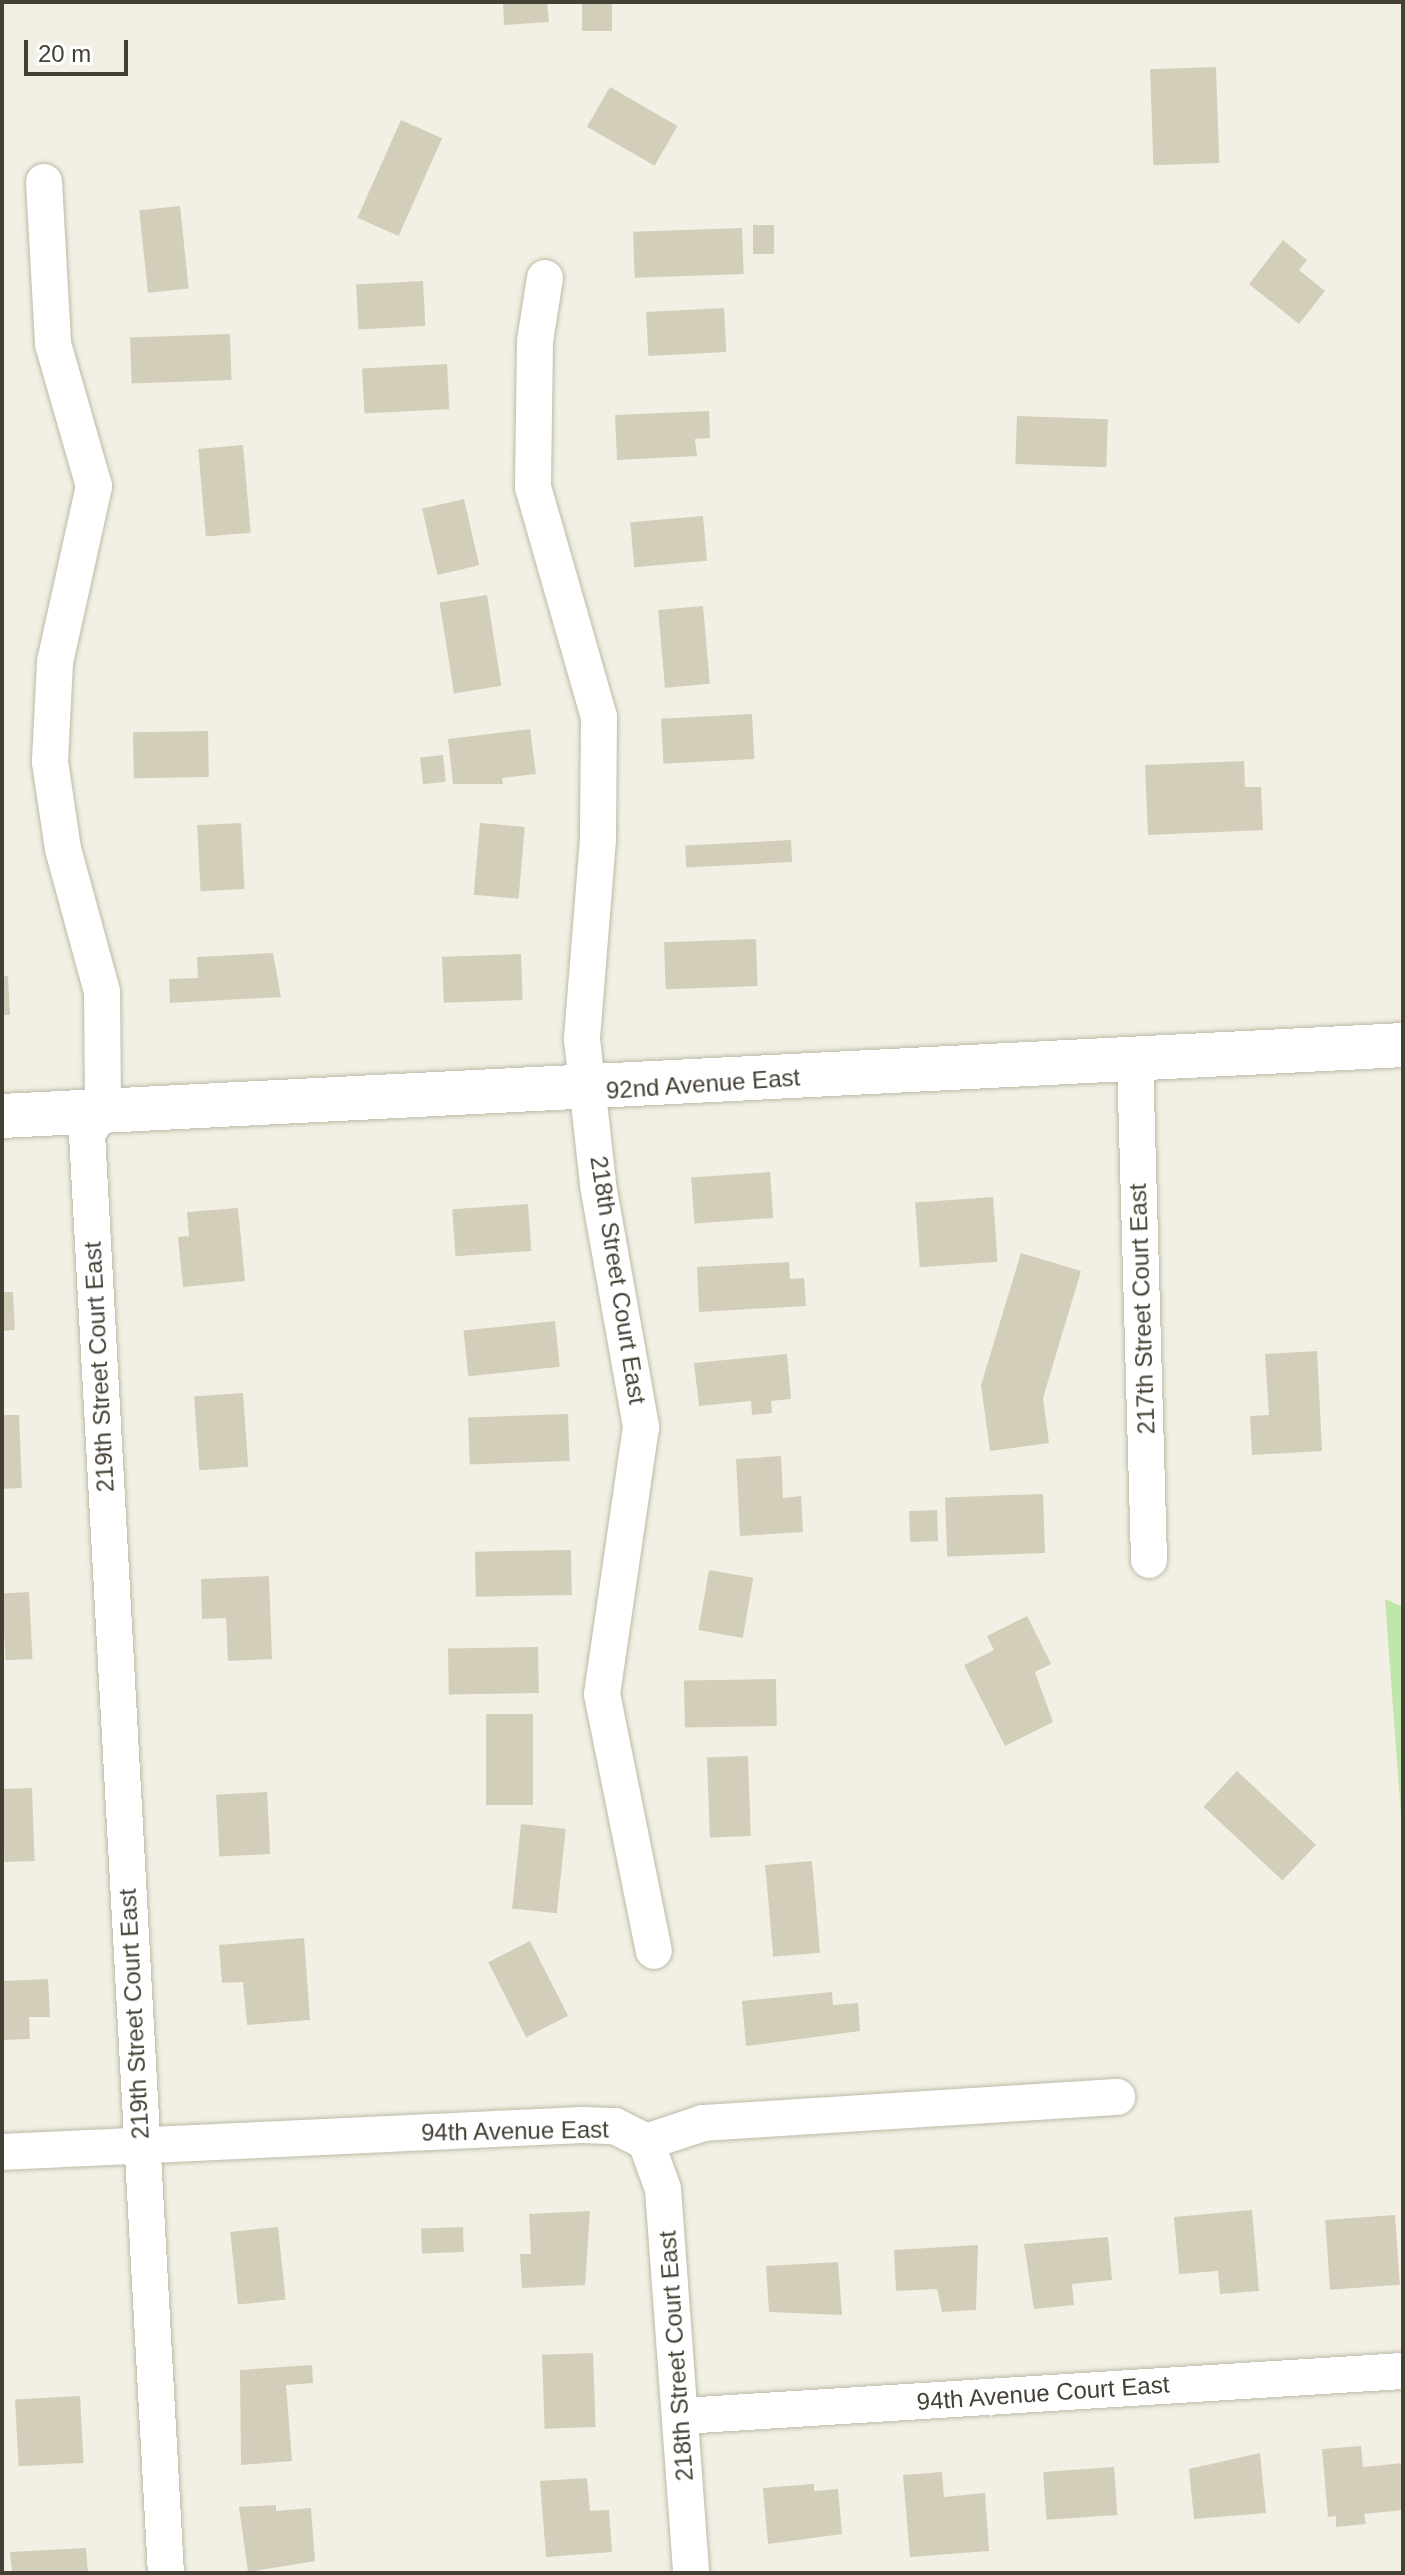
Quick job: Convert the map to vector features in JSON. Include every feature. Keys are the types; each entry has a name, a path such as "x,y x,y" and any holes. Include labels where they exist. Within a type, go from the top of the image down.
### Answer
{"street":[{"name":"219th Street Court East","path":"44,182 53,344 94,486 55,662 50,762 63,849 102,992 103,1109 87,1134 166,2573"},
{"name":"218th Street Court East","path":"545,278 535,341 533,487 599,717 598,839 582,1039 592,1091 598,1185 641,1427 602,1694 654,1951"},
{"name":"92nd Avenue East","path":"2,1116 103,1109 592,1091 1403,1045"},
{"name":"217th Street Court East","path":"1135,1058 1149,1560"},
{"path":"646,2142 703,2123 1117,2097"},
{"name":"94th Avenue East","path":"2,2152 142,2143 582,2125 615,2126 646,2142"},
{"name":"218th Street Court East","path":"646,2142 663,2189 683,2416 691,2573"},
{"name":"94th Avenue Court East","path":"683,2416 1403,2371"}],"green space":[{"path":"1385,1599 1403,1607 1403,1843"}],"building":[{"path":"503,2 547,2 549,22 504,25"},
{"path":"582,2 612,2 612,31 582,31"},
{"path":"1216,67 1219,163 1153,165 1150,69"},
{"path":"610,87 678,126 655,166 587,127"},
{"path":"401,120 442,138 399,236 357,218"},
{"path":"180,206 189,289 148,293 139,210"},
{"path":"753,225 774,225 774,254 753,254"},
{"path":"742,228 744,274 635,278 633,232"},
{"path":"1283,240 1307,260 1299,270 1325,291 1299,324 1249,284"},
{"path":"423,281 425,326 358,329 356,285"},
{"path":"724,308 726,352 648,356 646,312"},
{"path":"230,334 232,380 132,383 130,337"},
{"path":"447,364 449,409 364,413 362,368"},
{"path":"709,411 710,438 695,439 697,456 617,460 615,415"},
{"path":"1017,416 1108,419 1106,467 1015,464"},
{"path":"243,445 251,533 206,537 198,449"},
{"path":"464,499 479,565 437,575 422,509"},
{"path":"703,516 707,561 634,567 630,522"},
{"path":"487,595 501,686 454,693 440,603"},
{"path":"703,606 710,684 665,688 658,610"},
{"path":"752,714 754,759 663,764 661,719"},
{"path":"530,729 536,774 502,778 503,784 453,784 448,739"},
{"path":"208,731 209,777 134,778 133,732"},
{"path":"443,755 446,782 423,784 420,757"},
{"path":"1244,761 1245,787 1261,787 1263,830 1148,835 1145,765"},
{"path":"241,823 244,889 201,891 197,825"},
{"path":"480,823 525,827 519,899 474,895"},
{"path":"791,840 792,862 686,868 685,846"},
{"path":"756,939 758,986 666,989 664,942"},
{"path":"273,953 281,997 170,1003 169,979 198,978 197,957"},
{"path":"521,954 523,1000 444,1003 442,957"},
{"path":"8,976 10,1015 2,1015 2,977"},
{"path":"770,1172 773,1218 694,1223 691,1178"},
{"path":"993,1197 998,1262 920,1267 915,1202"},
{"path":"528,1204 531,1251 455,1256 452,1209"},
{"path":"238,1208 245,1281 183,1287 178,1237 189,1236 187,1212"},
{"path":"1021,1253 1081,1271 1043,1398 1049,1443 990,1451 981,1385"},
{"path":"789,1262 790,1279 804,1278 806,1306 699,1312 697,1267"},
{"path":"2,1292 13,1292 15,1330 2,1331"},
{"path":"555,1321 560,1367 468,1376 464,1331"},
{"path":"1317,1351 1322,1451 1252,1455 1250,1416 1269,1415 1265,1354"},
{"path":"787,1354 791,1399 771,1401 772,1413 752,1415 751,1401 699,1406 694,1363"},
{"path":"243,1393 248,1467 199,1470 194,1396"},
{"path":"568,1414 570,1461 470,1464 468,1417"},
{"path":"2,1415 19,1415 22,1488 2,1489"},
{"path":"781,1456 783,1498 801,1496 803,1532 740,1536 736,1459"},
{"path":"1043,1494 1045,1553 947,1556 945,1497"},
{"path":"937,1510 938,1541 910,1542 909,1511"},
{"path":"571,1550 572,1595 476,1597 475,1552"},
{"path":"709,1570 753,1578 743,1638 698,1630"},
{"path":"269,1576 272,1659 228,1661 226,1618 202,1619 201,1579"},
{"path":"29,1592 33,1659 6,1660 2,1593"},
{"path":"1027,1616 1051,1664 1035,1672 1053,1722 1005,1746 964,1665 994,1650 987,1636"},
{"path":"538,1647 539,1693 449,1695 448,1649"},
{"path":"776,1679 777,1726 685,1728 684,1681"},
{"path":"486,1714 533,1714 533,1805 486,1805"},
{"path":"748,1756 751,1836 710,1837 707,1757"},
{"path":"1237,1771 1316,1845 1283,1880 1204,1807"},
{"path":"32,1788 35,1861 5,1862 2,1789"},
{"path":"267,1792 270,1854 219,1857 216,1795"},
{"path":"521,1824 566,1829 557,1913 512,1909"},
{"path":"812,1861 820,1953 773,1957 765,1865"},
{"path":"304,1938 310,2020 247,2025 243,1982 222,1983 219,1945"},
{"path":"530,1941 568,2016 526,2037 488,1962"},
{"path":"48,1979 50,2017 29,2017 30,2039 2,2040 2,1981"},
{"path":"832,1992 833,2005 858,2003 860,2031 746,2046 742,2001"},
{"path":"1252,2210 1259,2291 1220,2294 1218,2271 1179,2274 1174,2217"},
{"path":"590,2211 585,2285 522,2288 520,2254 531,2254 529,2214"},
{"path":"1395,2215 1400,2285 1330,2290 1325,2220"},
{"path":"278,2227 286,2300 238,2305 230,2232"},
{"path":"463,2227 464,2252 422,2253 421,2228"},
{"path":"1108,2237 1112,2280 1072,2284 1074,2305 1034,2309 1024,2244"},
{"path":"978,2245 976,2310 942,2312 937,2289 896,2291 894,2250"},
{"path":"838,2262 842,2315 769,2312 766,2266"},
{"path":"593,2353 596,2427 545,2429 542,2355"},
{"path":"312,2365 313,2383 286,2385 292,2461 241,2465 240,2370"},
{"path":"80,2396 84,2463 19,2466 15,2399"},
{"path":"1361,2446 1363,2467 1403,2463 1403,2510 1364,2514 1366,2524 1336,2527 1336,2516 1328,2517 1322,2449"},
{"path":"1260,2453 1266,2513 1194,2519 1189,2469"},
{"path":"1114,2467 1117,2515 1047,2520 1043,2472"},
{"path":"942,2472 944,2497 985,2493 989,2551 910,2557 903,2475"},
{"path":"587,2478 590,2511 609,2510 612,2552 546,2557 540,2481"},
{"path":"814,2484 814,2491 838,2489 842,2534 768,2544 763,2488"},
{"path":"276,2505 276,2511 311,2508 315,2561 248,2572 239,2507"},
{"path":"86,2548 88,2573 12,2573 10,2552"}]}
